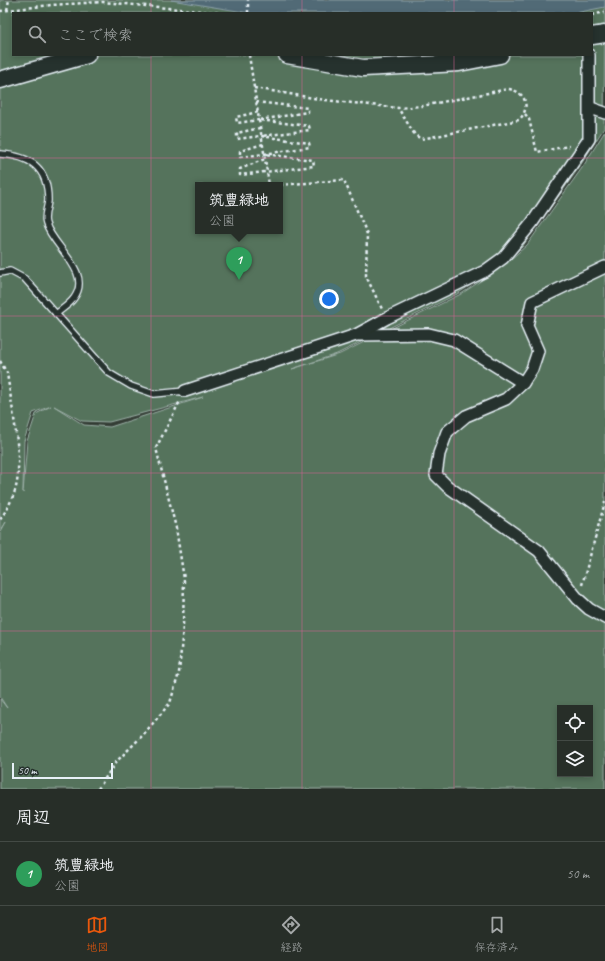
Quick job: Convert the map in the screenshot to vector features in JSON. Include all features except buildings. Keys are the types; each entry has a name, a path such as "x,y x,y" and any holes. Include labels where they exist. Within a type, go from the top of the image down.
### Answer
{"main road":[{"path":"593,36 605,34"},
{"path":"0,80 84,56"},
{"path":"293,56 363,68 459,63 495,56"}],"street":[{"path":"185,391 356,335 387,318 485,271 504,258 532,223 590,139 591,108 589,56"},
{"path":"591,108 605,112"},
{"path":"605,267 532,302 527,326 538,351 532,369 523,383 506,399 466,416 447,432 439,454 436,475 447,486 540,551 578,599 589,609 605,618"},
{"path":"356,335 428,334 454,340 523,383"}],"lane":[{"path":"0,154 13,155 29,159 40,171 47,185 48,201 45,221 49,233 77,271 80,286 74,298 56,314"},
{"path":"0,273 10,271 25,279 109,372 131,386 154,394 185,391"}],"path":[{"path":"7,10 9,0"},
{"path":"248,0 248,12"},
{"path":"0,11 52,5 103,2 211,12"},
{"path":"593,15 605,12"},
{"path":"249,56 268,182"},
{"path":"254,88 326,100 398,108 422,106 508,89 516,90 526,101 525,114 519,120 421,139 416,135 398,108"},
{"path":"256,102 308,108 308,112 237,123 236,117 258,112"},
{"path":"525,114 529,119 537,152 587,143"},
{"path":"259,120 309,126 310,130 237,139 237,134 260,128"},
{"path":"262,136 309,143 310,147 240,157 240,151 263,144"},
{"path":"264,154 313,160 314,166 267,173 240,175 240,169 265,159"},
{"path":"283,185 344,180 367,234 366,276 387,318"},
{"path":"0,361 7,373 18,469 14,493 0,520"},
{"path":"98,789 116,762 143,735 170,703 179,673 184,626 184,579 176,528 156,448 166,425 185,391"},
{"path":"578,599 605,502"}],"green space":[{"path":"0,0 605,0 604,128 578,169 522,247 500,266 457,294 337,354 292,369 340,354 461,294 503,266 527,245 582,168 605,131 605,789 0,789 0,699 7,708 0,697 0,533 6,522 0,532","holes":["203,397 110,427 84,425 54,406 82,421 109,422","51,406 36,414 27,441 23,493 24,441 33,413"]}],"water":[{"path":"171,0 605,0 605,7 580,12 244,12"}],"place":[{"name":"筑豊緑地","path":"239,280"}]}
